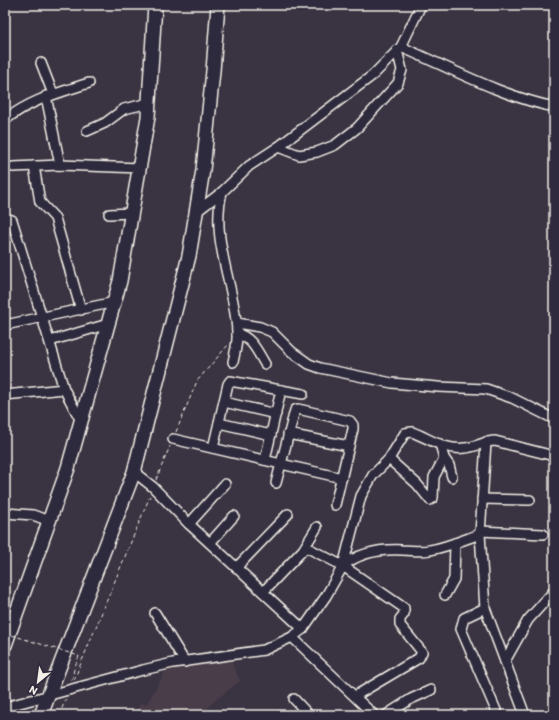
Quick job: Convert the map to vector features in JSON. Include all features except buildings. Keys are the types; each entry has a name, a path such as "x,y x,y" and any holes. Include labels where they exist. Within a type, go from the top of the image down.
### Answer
{"highway":[{"path":"5,645 68,468 115,302 140,168 149,103 155,5"},
{"path":"41,715 134,472 189,256 205,154 218,5"}],"street":[{"path":"196,212 222,192 249,166 278,147 373,75 399,48 421,5"},
{"path":"399,48 486,84 554,107"},
{"path":"278,147 299,155 317,152 335,145 357,128 398,82 402,70 399,48"},
{"path":"41,63 50,95 60,165"},
{"path":"5,120 20,108 50,95 88,83"},
{"path":"87,131 105,123 124,108 149,103"},
{"path":"13,167 60,165 140,168"},
{"path":"34,166 40,202 54,218 81,310"},
{"path":"222,192 218,215 224,265 237,323 238,334 233,362"},
{"path":"109,214 132,213"},
{"path":"5,218 12,220 64,389 81,421"},
{"path":"5,325 115,302"},
{"path":"237,323 260,327 272,332 292,352 309,364 320,368 392,383 438,387 486,388 512,398 554,419"},
{"path":"50,341 108,324"},
{"path":"238,334 246,337 251,342 265,364"},
{"path":"213,448 228,384 230,381 303,394"},
{"path":"5,395 64,389"},
{"path":"265,460 281,390"},
{"path":"224,402 276,414"},
{"path":"276,482 294,412 298,409 350,421 353,425 335,505"},
{"path":"219,423 271,435"},
{"path":"5,707 143,670 264,650 292,637 303,629 326,596 343,566 361,496 373,475 389,459 407,432 416,433 453,448 466,448 495,441 554,456"},
{"path":"288,434 349,446"},
{"path":"173,439 342,478"},
{"path":"486,442 480,532 485,608 525,715"},
{"path":"440,444 444,458 449,465 452,477"},
{"path":"389,459 417,484 430,500 433,498 434,477 444,458"},
{"path":"134,472 153,487 189,524 303,629"},
{"path":"189,524 225,484"},
{"path":"482,498 530,500"},
{"path":"5,513 33,516 49,522"},
{"path":"237,567 288,514"},
{"path":"210,543 234,516"},
{"path":"263,592 306,547 317,527"},
{"path":"343,566 349,560 378,552 428,551 455,544 480,532 544,534"},
{"path":"445,595 454,579 455,544"},
{"path":"306,547 343,566 404,608 404,614 400,619 400,625 422,652 419,658 355,696"},
{"path":"505,661 528,620 554,592"},
{"path":"485,608 464,618 461,629 498,715"},
{"path":"155,613 185,662"},
{"path":"292,637 374,715"},
{"path":"386,715 410,699 430,690"},
{"path":"294,699 309,715"}],"path":[{"path":"59,715 196,380 238,334"},
{"path":"5,633 79,656 74,669 70,690"}],"shaded area":[{"path":"228,654 240,681 212,703 203,715 134,715 141,702 146,705 169,665"}]}
